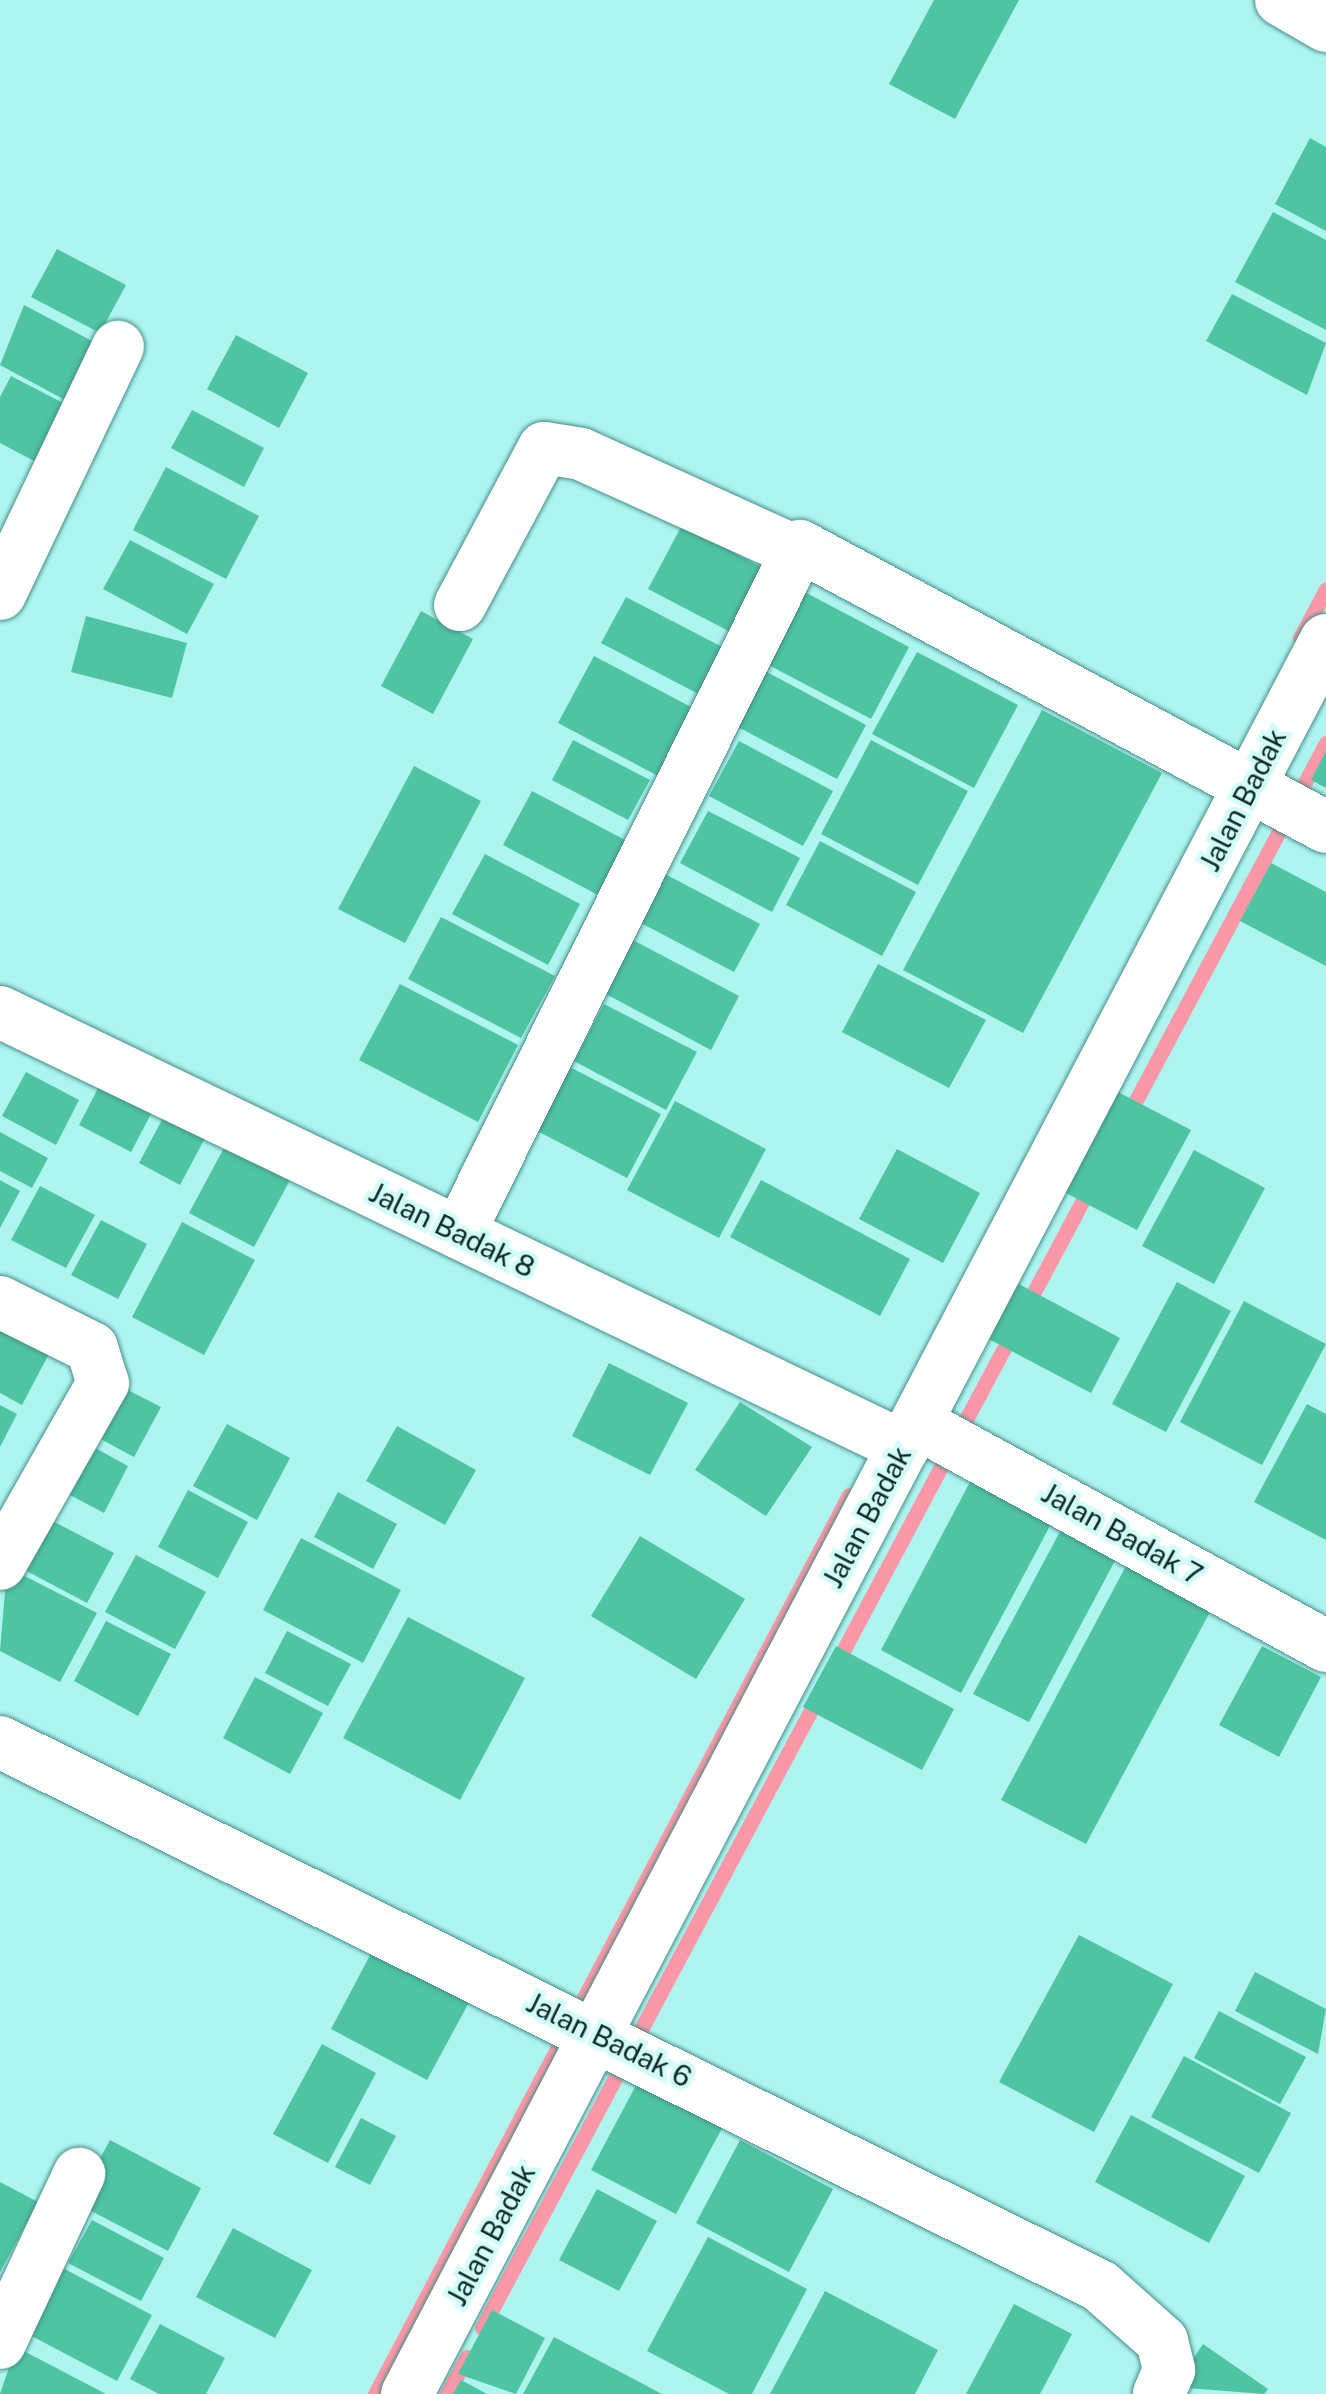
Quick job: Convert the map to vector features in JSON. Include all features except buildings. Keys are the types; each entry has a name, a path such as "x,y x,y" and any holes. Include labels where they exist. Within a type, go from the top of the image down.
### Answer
{"street":[{"path":"1281,0 1326,26"},
{"path":"0,594 118,348"},
{"path":"460,605 544,448 580,454 794,552 811,546 1251,779 1326,826"},
{"path":"459,1233 794,552"},
{"name":"Jalan Badak","path":"407,2394 1326,640"},
{"name":"Jalan Badak 8","path":"0,1012 459,1233 911,1435"},
{"path":"0,1302 92,1348 103,1383 0,1564"},
{"name":"Jalan Badak 7","path":"911,1435 1326,1646"},
{"name":"Jalan Badak 6","path":"0,1742 1100,2286 1162,2340 1162,2390"},
{"path":"0,2343 79,2174"}],"waterway":[{"path":"1300,638 1326,589"},
{"path":"1126,1119 1326,743"},
{"path":"1025,1309 1092,1183"},
{"path":"835,1666 1014,1329"},
{"path":"375,2394 849,1495"},
{"path":"482,2328 819,1695"},
{"path":"447,2394 467,2357"}]}
